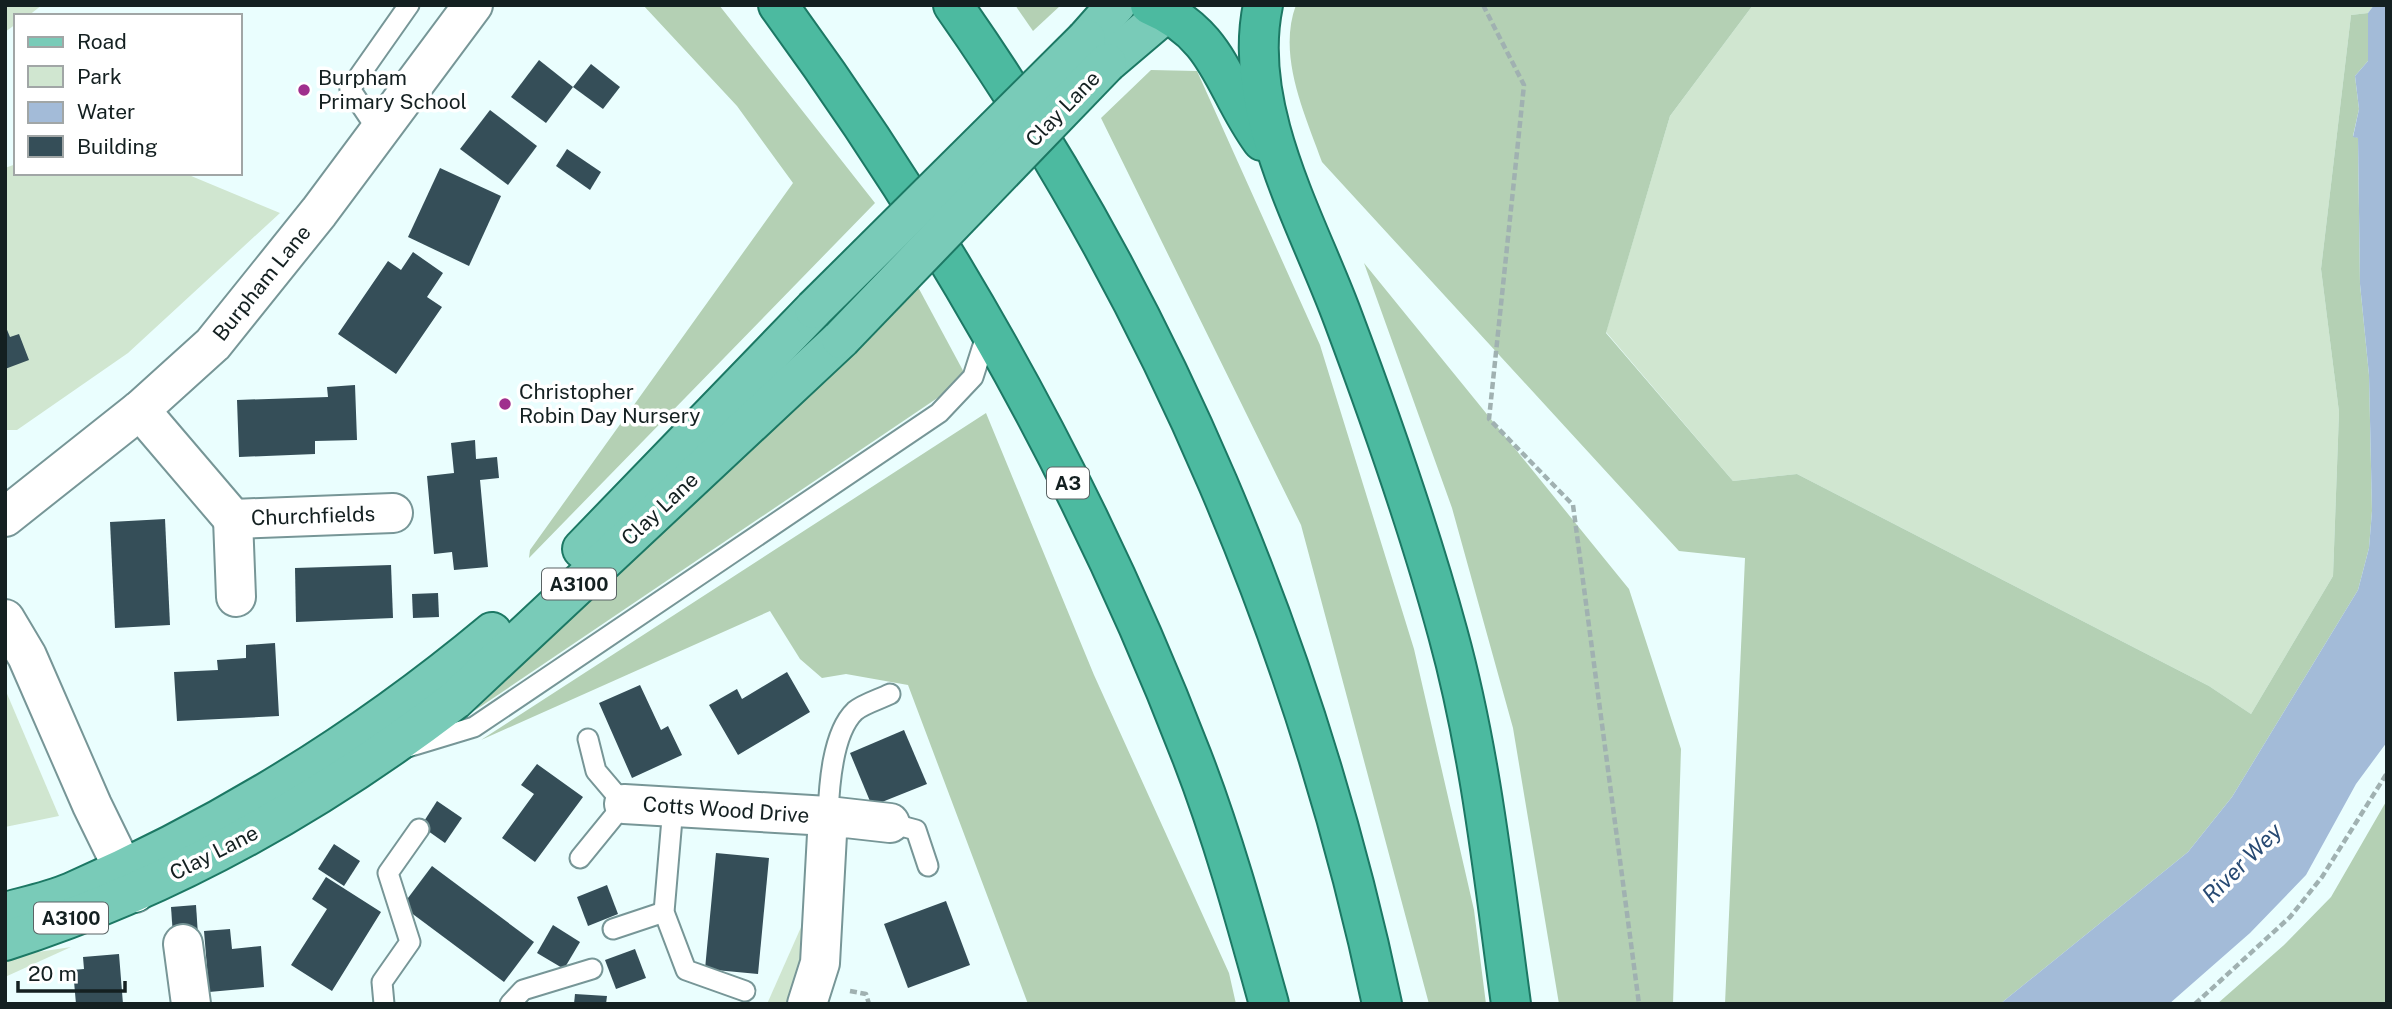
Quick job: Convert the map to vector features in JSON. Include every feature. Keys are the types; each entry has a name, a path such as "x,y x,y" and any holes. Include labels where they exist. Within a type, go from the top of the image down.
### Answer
{"highway":[{"name":"A3","path":"778,5 911,201 1013,370 1131,610 1177,721 1244,910 1269,1004"},
{"path":"953,5 1070,189 1149,336 1216,480 1280,636 1328,787 1382,1004"},
{"path":"1263,5 1258,58 1274,141 1343,317 1385,435 1449,636 1485,811 1511,1004"},
{"path":"1158,9 1191,27 1223,67 1253,130 1285,174"}],"main road":[{"name":"Clay Lane","path":"5,941 129,880 254,833 388,751 455,700 841,339 1097,51 1116,5"},
{"name":"Clay Lane","path":"5,912 70,893 129,880 192,834 302,772 432,683 540,592 814,309 1097,51 1158,9"}],"street":[{"name":"Burpham Lane","path":"5,517 140,410 213,344 319,212 473,5"},
{"name":"Churchfields","path":"140,410 233,519 236,597"},
{"name":"Churchfields","path":"233,519 393,513"},
{"path":"5,619 27,656 92,805 129,880"},
{"name":"Cotts Wood Drive","path":"624,804 828,816 890,823"},
{"name":"Cotts Wood Drive","path":"807,1004 820,963 828,816"},
{"path":"183,944 191,1004"}],"lane":[{"path":"379,132 350,89 409,5"},
{"path":"302,772 474,727 939,413 973,377 988,328"},
{"path":"828,816 830,779 841,734 855,711 890,694"},
{"path":"580,858 624,804 596,771 588,739"},
{"path":"673,807 664,912 686,970 745,991"},
{"path":"890,823 916,830 928,866"},
{"path":"384,1004 382,982 410,942 388,873 419,829"},
{"path":"613,929 664,912"},
{"path":"510,1004 523,990 592,970"}],"path":[{"path":"1483,5 1524,85 1489,419 1573,505 1639,1004"},
{"path":"2195,1004 2298,907 2322,877 2387,774"}],"green space":[{"path":"5,5 42,5 31,14 14,14 14,25 5,32"},
{"path":"643,5 719,5 875,203 529,558 530,550 793,183 737,106"},
{"path":"1015,5 1061,5 1033,31"},
{"path":"1296,5 1753,5 1670,116 1606,333 1733,481 1797,474 2209,686 2251,714 2333,576 2339,412 2321,269 2351,15 2368,13 2368,61 2355,76 2359,109 2353,136 2358,138 2360,284 2369,375 2372,511 2369,548 2358,590 2232,797 2188,852 2000,1004 1725,1004 1745,558 1679,551 1322,162 1301,105 1291,64 1291,24"},
{"path":"1753,5 2374,5 2368,13 2351,15 2321,269 2339,412 2333,576 2251,714 2209,686 1797,474 1733,481 1606,332 1670,116"},
{"path":"1151,70 1197,71 1320,345 1414,649 1474,910 1486,1004 1429,1004 1301,525 1101,118"},
{"path":"14,165 14,175 189,175 280,213 128,353 17,430 5,430 5,168"},
{"path":"1364,263 1629,589 1681,749 1673,1004 1559,1004 1513,728 1452,508"},
{"path":"918,287 967,378 474,711"},
{"path":"986,413 1094,675 1229,973 1236,1004 1028,1004 908,685 846,674 822,678 800,659 770,611 481,740"},
{"path":"5,689 59,816 5,827"},
{"path":"2387,800 2387,1004 2217,1004 2284,945 2331,897"},
{"path":"802,925 799,995 794,1004 767,1004"},
{"path":"71,947 5,977 5,957"}],"water":[{"name":"River Wey","path":"2374,5 2387,5 2387,742 2356,784 2306,875 2250,933 2169,1004 2000,1004 2188,852 2232,797 2358,590 2369,548 2372,511 2369,375 2360,284 2358,138 2353,137 2359,109 2355,76 2368,61 2368,13"}],"building":[{"path":"539,60 573,87 546,123 511,97"},
{"path":"591,64 620,87 603,109 573,87"},
{"path":"490,110 537,146 508,185 460,149"},
{"path":"567,149 601,172 590,190 556,166"},
{"path":"440,168 501,196 469,266 408,237"},
{"path":"413,252 443,273 427,297 442,307 396,374 338,334 388,261 401,270"},
{"path":"5,325 10,337 19,334 29,360 5,369"},
{"path":"355,385 357,440 315,441 315,454 239,457 237,400 328,397 327,387"},
{"path":"475,440 476,459 497,457 499,478 480,480 488,567 454,570 452,552 434,554 427,476 454,473 451,443"},
{"path":"165,519 170,625 115,628 110,522"},
{"path":"391,565 393,618 296,622 295,568"},
{"path":"438,593 439,617 413,618 412,594"},
{"path":"275,643 279,716 177,721 174,672 218,670 217,660 246,658 246,645"},
{"path":"787,672 810,712 738,755 709,705 737,689 742,699"},
{"path":"640,685 661,730 668,726 682,755 632,778 599,703"},
{"path":"904,730 927,784 872,806 850,753"},
{"path":"537,764 583,797 535,862 502,838 534,794 521,785"},
{"path":"437,801 462,818 445,843 421,826"},
{"path":"334,844 360,861 344,886 318,869"},
{"path":"716,853 769,858 758,974 705,969"},
{"path":"432,866 534,942 504,982 402,906"},
{"path":"326,877 381,912 332,991 291,965 327,909 312,899"},
{"path":"607,885 618,914 588,926 577,897"},
{"path":"946,901 970,965 908,988 884,924"},
{"path":"196,905 198,935 173,936 171,907"},
{"path":"553,925 580,942 564,969 537,953"},
{"path":"230,929 232,949 261,946 264,987 209,992 204,931"},
{"path":"635,949 646,978 616,989 605,960"},
{"path":"119,954 123,1004 76,1004 73,970 84,969 83,957"},
{"path":"575,994 607,996 606,1004 574,1004"}],"place":[{"name":"Burpham Primary School","path":"304,90"},
{"name":"Christopher Robin Day Nursery","path":"505,404"}]}
